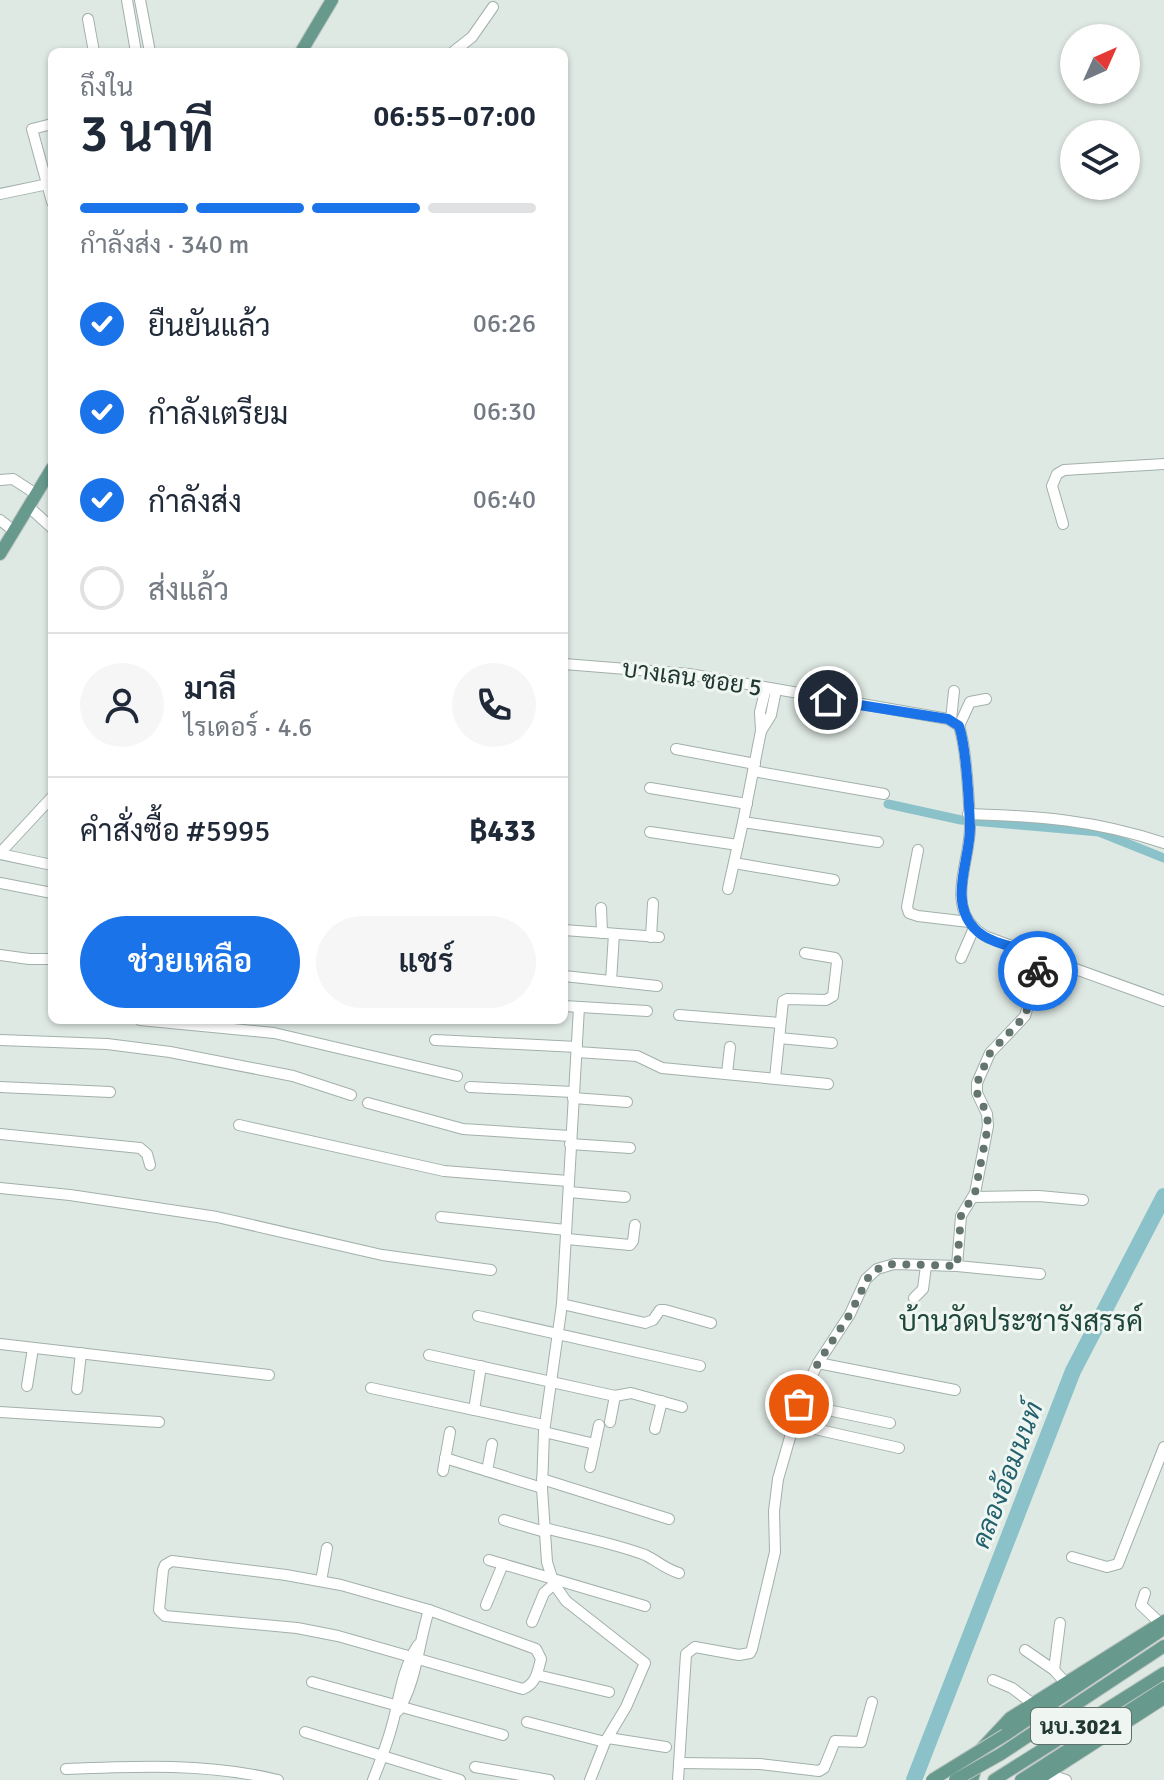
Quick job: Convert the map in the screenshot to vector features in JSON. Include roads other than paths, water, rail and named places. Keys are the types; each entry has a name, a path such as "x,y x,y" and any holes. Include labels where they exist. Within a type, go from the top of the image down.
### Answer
{"main road":[{"path":"303,48 332,0"},
{"path":"0,554 48,474"},
{"path":"972,1780 977,1758 987,1741 1010,1718 1163,1624"},
{"name":"นบ.3021","path":"932,1780 1005,1735 1163,1624"},
{"name":"นบ.3021","path":"955,1780 1001,1754 1164,1646"},
{"name":"นบ.3021","path":"996,1779 1164,1673"},
{"name":"นบ.3021","path":"1021,1780 1164,1688"},
{"path":"1042,1777 1164,1698"}],"street":[{"path":"135,48 127,2 140,1 149,48"},
{"path":"458,48 472,37 493,7"},
{"path":"88,19 93,48"},
{"path":"0,194 48,184 48,167 32,129 48,125"},
{"path":"1063,524 1052,486 1057,474 1064,470 1164,464"},
{"path":"0,480 13,479 36,494"},
{"path":"29,507 48,524"},
{"path":"0,520 14,531"},
{"name":"บางเลน ซอย 5","path":"568,664 678,672 955,723"},
{"path":"728,889 761,731 771,715 771,689"},
{"path":"954,691 955,723 969,818 962,904 972,925 987,937 1164,1001"},
{"path":"955,723 970,702 986,699"},
{"path":"676,749 884,794"},
{"path":"650,788 747,804"},
{"path":"48,801 0,853 48,864"},
{"path":"969,818 1039,816 1084,821 1164,843"},
{"path":"743,822 878,842"},
{"path":"650,832 738,845"},
{"path":"918,850 907,907 909,913 972,925"},
{"path":"734,863 834,880"},
{"path":"0,883 48,892"},
{"path":"568,930 655,937 653,903"},
{"path":"601,908 608,933 611,981"},
{"path":"961,958 972,925"},
{"path":"775,1078 781,1005 787,999 826,1000 833,996 835,958 805,953"},
{"path":"0,955 48,959"},
{"path":"957,1266 961,1216 974,1197 988,1126 987,1114 977,1093 977,1083 990,1053 1025,1016 1043,955"},
{"path":"568,976 657,986"},
{"path":"568,1006 647,1011"},
{"path":"579,1007 562,1304 544,1428 542,1483 547,1562 553,1582 582,1615 645,1663 590,1780"},
{"path":"679,1015 780,1023"},
{"path":"195,1024 274,1033 457,1076"},
{"path":"779,1038 832,1043"},
{"path":"0,1040 107,1044 170,1052 293,1076 351,1095"},
{"path":"435,1040 637,1056 662,1068 828,1084"},
{"path":"727,1073 730,1047"},
{"path":"0,1087 110,1092"},
{"path":"470,1087 627,1102"},
{"path":"368,1103 463,1129 630,1148"},
{"path":"239,1125 444,1171 569,1186 625,1197"},
{"path":"0,1134 140,1148 147,1154 150,1165"},
{"path":"0,1188 109,1200 217,1217 382,1255 491,1270"},
{"path":"974,1197 1039,1196 1083,1200"},
{"path":"441,1217 630,1245 635,1225"},
{"path":"678,1780 686,1654 695,1647 739,1655 750,1653 752,1649 775,1552 774,1511 778,1479 799,1404 818,1363 850,1314 870,1274 894,1264 1040,1274"},
{"path":"914,1298 923,1289 926,1266"},
{"path":"562,1304 645,1323 653,1320 660,1310 711,1323"},
{"path":"478,1316 700,1366"},
{"path":"0,1344 269,1375"},
{"path":"27,1386 33,1348"},
{"path":"77,1389 81,1353"},
{"path":"429,1355 615,1396 631,1393 682,1407"},
{"path":"818,1363 955,1390"},
{"path":"474,1410 481,1366"},
{"path":"371,1388 474,1410 595,1444"},
{"path":"590,1467 595,1444 615,1396"},
{"path":"655,1429 662,1401"},
{"path":"799,1404 890,1423"},
{"path":"0,1412 159,1422"},
{"path":"793,1424 899,1448"},
{"path":"443,1471 450,1432"},
{"path":"487,1471 492,1444"},
{"path":"1072,1557 1107,1567 1118,1564 1164,1447"},
{"path":"445,1458 669,1519"},
{"path":"504,1520 639,1553 663,1568 679,1573"},
{"path":"321,1581 327,1548"},
{"path":"489,1560 553,1582 645,1606"},
{"path":"172,1561 321,1581 429,1610 536,1649 541,1659 537,1675 530,1686 523,1689 338,1636 297,1628 165,1616 159,1610 163,1570 172,1561"},
{"path":"486,1605 503,1564"},
{"path":"532,1622 544,1593 553,1582"},
{"path":"1145,1593 1141,1605 1163,1624"},
{"path":"373,1780 429,1610"},
{"path":"1054,1670 1060,1623"},
{"path":"1025,1650 1054,1670 1065,1682"},
{"path":"537,1675 609,1692"},
{"path":"993,1680 1012,1688 1033,1704"},
{"path":"312,1682 397,1709 503,1735"},
{"path":"679,1763 760,1764 819,1771 824,1768 835,1741 861,1742 872,1702"},
{"path":"527,1722 607,1740 666,1747"},
{"path":"305,1732 460,1780"},
{"path":"66,1769 181,1767 231,1771 278,1780"},
{"path":"475,1767 518,1777 549,1780"},
{"path":"1042,1777 1066,1780"}],"waterway":[{"path":"888,804 961,820 1099,832 1164,858"},
{"name":"คลองอ้อมนนท์","path":"914,1780 1073,1371 1164,1196"}],"district":[{"name":"บ้านวัดประชารังสรรค์","path":"1021,1321"}]}
